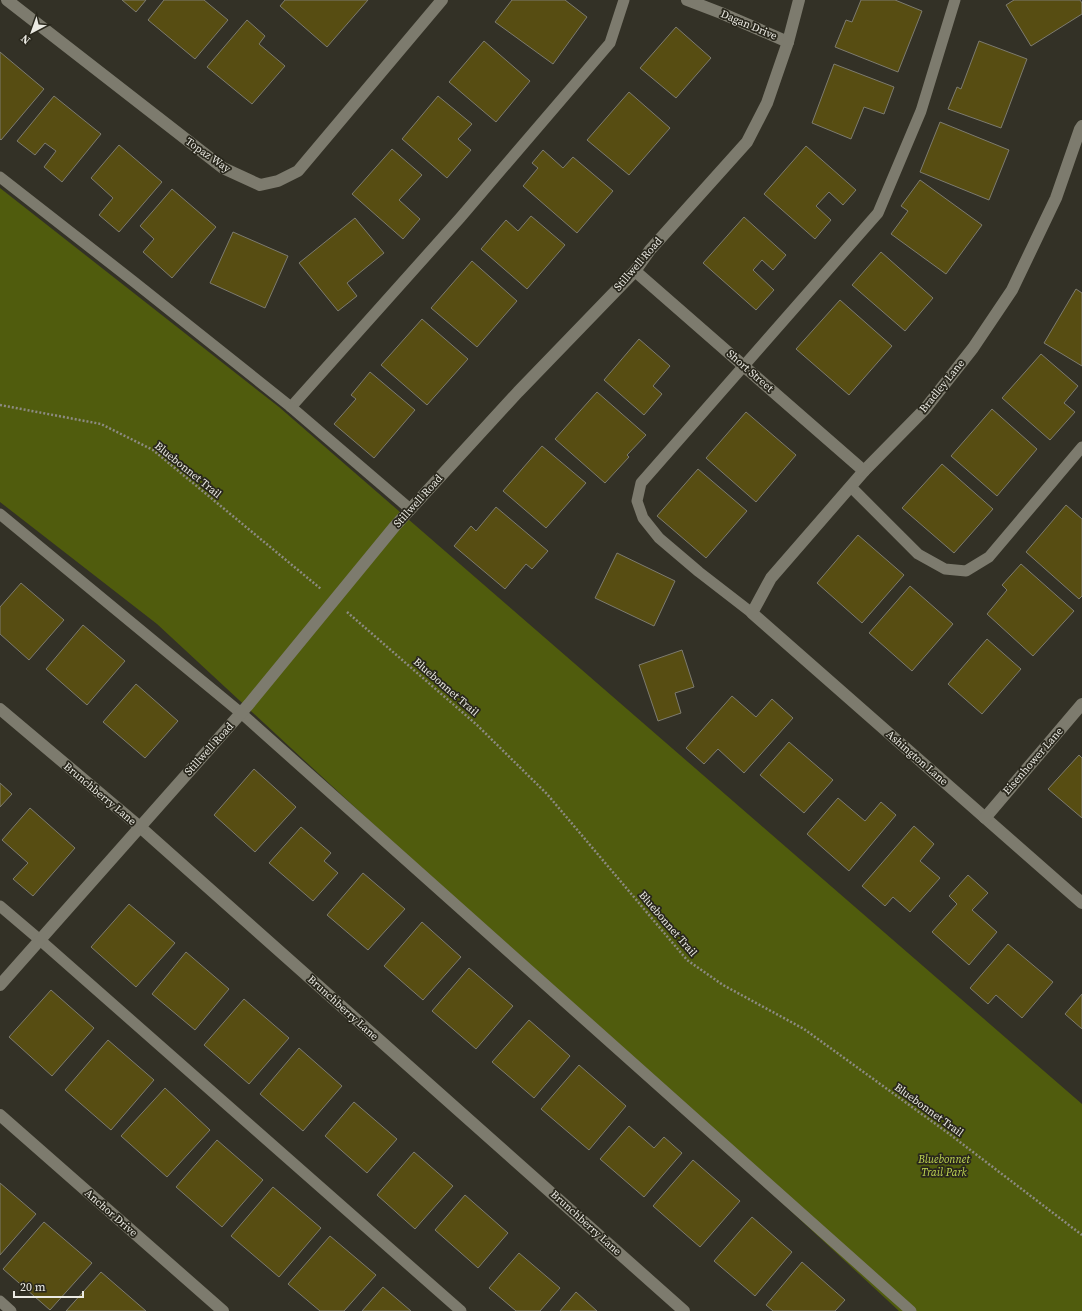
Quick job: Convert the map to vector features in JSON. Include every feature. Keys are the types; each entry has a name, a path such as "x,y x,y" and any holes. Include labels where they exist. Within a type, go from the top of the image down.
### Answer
{"street":[{"name":"Topaz Way","path":"7,0 223,168 260,185 278,181 298,171 442,0"},
{"name":"Dagan Drive","path":"687,0 721,12 788,42"},
{"name":"Stillwell Road","path":"0,985 241,713 333,600 410,510 518,392 635,270 650,250 747,142 767,103 788,42 799,0"},
{"name":"Bradley Lane","path":"752,614 771,578 864,472 925,409 973,348 1012,290 1056,198 1082,126"},
{"name":"Short Street","path":"635,270 864,472"},
{"name":"Ashington Lane","path":"752,614 1082,903"},
{"name":"Eisenhower Lane","path":"985,818 1082,704"},
{"name":"Brunchberry Lane","path":"0,709 140,827 684,1311"},
{"name":"Anchor Drive","path":"0,1115 223,1311"}],"lane":[{"path":"291,407 460,218 610,43 624,0"},
{"path":"752,614 659,538 643,518 637,501 641,483 878,213 921,111 955,0"},
{"path":"0,177 291,407 410,510"},
{"path":"851,487 918,554 945,569 966,571 989,557 1082,447"},
{"path":"0,514 241,713 911,1311"},
{"path":"0,906 461,1311"},
{"path":"0,1301 11,1311"}],"path":[{"name":"Bluebonnet Trail","path":"0,405 101,424 153,450 320,588"},
{"name":"Bluebonnet Trail","path":"346,611 477,725 547,794 687,960 723,985 804,1029 948,1133 1082,1235"}],"green space":[{"name":"Bluebonnet Trail Park","path":"0,188 279,407 1082,1104 1082,1311 899,1311 157,624 0,502"}],"building":[{"path":"122,0 146,0 136,12"},
{"path":"164,0 204,0 228,20 195,59 148,20"},
{"path":"285,0 368,0 327,47 280,6"},
{"path":"512,0 565,0 587,17 553,64 495,22"},
{"path":"861,0 895,0 922,11 898,72 835,47 846,20 852,22"},
{"path":"1014,0 1080,0 1082,3 1082,14 1031,46 1006,5"},
{"path":"247,20 265,36 259,44 285,66 252,104 207,67"},
{"path":"676,27 711,58 676,98 640,68"},
{"path":"484,41 530,81 496,122 449,82"},
{"path":"979,41 1027,59 1001,128 948,109 957,87 961,89"},
{"path":"0,52 44,89 1,140 0,139"},
{"path":"834,64 894,87 884,114 864,107 851,139 812,123"},
{"path":"629,92 670,128 629,175 587,140"},
{"path":"54,96 101,134 62,182 44,167 56,151 45,143 35,155 17,141"},
{"path":"438,96 472,124 458,139 471,150 447,178 402,139"},
{"path":"940,122 1009,150 989,200 920,172"},
{"path":"119,145 162,182 119,232 99,215 113,198 91,178"},
{"path":"806,146 856,190 843,205 829,192 816,206 831,220 815,239 764,194"},
{"path":"392,149 422,175 399,200 420,219 403,239 352,194"},
{"path":"543,150 563,168 573,157 613,191 577,233 523,186 538,168 532,163"},
{"path":"920,180 982,225 946,274 891,234 908,211 901,206"},
{"path":"172,189 216,227 172,278 143,252 154,239 140,226"},
{"path":"531,216 565,245 527,289 481,249 506,220 518,231"},
{"path":"744,217 786,255 773,270 762,260 753,270 774,290 756,310 703,263"},
{"path":"355,218 384,253 347,283 357,296 338,311 299,263"},
{"path":"233,232 288,256 265,308 210,283"},
{"path":"881,252 933,298 905,331 852,285"},
{"path":"472,261 517,301 477,347 431,308"},
{"path":"1076,289 1082,293 1082,366 1044,343"},
{"path":"840,300 892,346 849,395 796,349"},
{"path":"422,319 468,359 427,405 381,365"},
{"path":"639,339 670,366 653,386 662,394 644,415 604,380"},
{"path":"1041,354 1078,386 1064,403 1075,412 1050,440 1002,398"},
{"path":"370,372 415,410 374,458 334,424 356,399 351,395"},
{"path":"597,392 646,435 627,455 629,457 605,483 555,439"},
{"path":"992,409 1037,449 997,496 951,456"},
{"path":"746,412 796,455 756,502 706,458"},
{"path":"542,446 586,483 546,528 503,491"},
{"path":"942,464 993,509 954,553 902,508"},
{"path":"698,469 747,511 706,558 657,516"},
{"path":"1066,505 1082,519 1082,596 1079,599 1026,552"},
{"path":"496,507 548,551 532,569 526,564 505,589 454,546 471,526 476,531"},
{"path":"858,535 904,575 862,623 817,583"},
{"path":"617,553 675,581 654,626 595,598"},
{"path":"1021,564 1074,611 1033,656 987,614 1007,590 1002,585"},
{"path":"21,583 64,620 29,660 0,634 0,607"},
{"path":"910,586 953,624 912,671 869,633"},
{"path":"83,625 125,661 87,705 46,669"},
{"path":"987,639 1021,669 982,714 948,684"},
{"path":"682,650 694,687 675,693 681,713 658,721 639,665"},
{"path":"136,684 178,721 145,758 103,722"},
{"path":"732,696 756,717 772,699 793,718 744,773 718,749 704,764 686,748"},
{"path":"789,742 833,780 804,813 760,775"},
{"path":"1079,755 1082,758 1082,818 1048,789"},
{"path":"254,769 296,807 255,852 214,815"},
{"path":"0,783 12,794 0,807"},
{"path":"838,798 865,821 881,802 896,815 849,871 807,834"},
{"path":"30,808 75,848 33,896 13,879 28,863 2,840"},
{"path":"914,826 934,844 920,861 940,878 910,912 893,897 885,906 862,886"},
{"path":"301,827 331,853 324,861 338,873 313,901 269,863"},
{"path":"363,873 405,909 368,950 327,915"},
{"path":"968,875 988,893 972,910 997,932 969,965 932,932 957,904 949,896"},
{"path":"129,904 175,943 136,987 91,947"},
{"path":"422,922 461,957 423,1000 384,966"},
{"path":"1008,944 1053,982 1022,1018 996,995 988,1004 970,988"},
{"path":"186,952 229,989 195,1030 152,994"},
{"path":"469,968 513,1006 476,1049 432,1011"},
{"path":"51,990 94,1028 52,1076 9,1037"},
{"path":"1082,994 1082,1029 1065,1014"},
{"path":"244,999 289,1038 249,1084 204,1045"},
{"path":"529,1020 570,1056 534,1098 492,1062"},
{"path":"108,1040 154,1080 111,1130 65,1090"},
{"path":"299,1048 342,1086 303,1131 260,1094"},
{"path":"579,1065 626,1106 589,1150 541,1109"},
{"path":"165,1088 210,1130 167,1177 121,1136"},
{"path":"354,1102 397,1139 367,1173 325,1136"},
{"path":"629,1126 654,1148 664,1137 682,1153 644,1197 600,1159"},
{"path":"217,1140 263,1180 222,1227 176,1187"},
{"path":"414,1152 453,1186 415,1229 377,1195"},
{"path":"693,1160 740,1201 700,1247 653,1206"},
{"path":"0,1183 36,1214 0,1255"},
{"path":"273,1187 321,1228 279,1277 231,1236"},
{"path":"465,1195 508,1233 478,1268 435,1230"},
{"path":"752,1217 792,1252 755,1296 714,1261"},
{"path":"44,1222 92,1263 50,1310 3,1269"},
{"path":"330,1236 376,1275 344,1311 320,1311 288,1284"},
{"path":"519,1253 560,1288 540,1311 516,1311 489,1288"},
{"path":"802,1262 845,1300 835,1311 773,1311 766,1305"},
{"path":"101,1272 146,1311 66,1311"},
{"path":"383,1287 411,1311 362,1311"},
{"path":"576,1292 597,1311 560,1311"}]}
